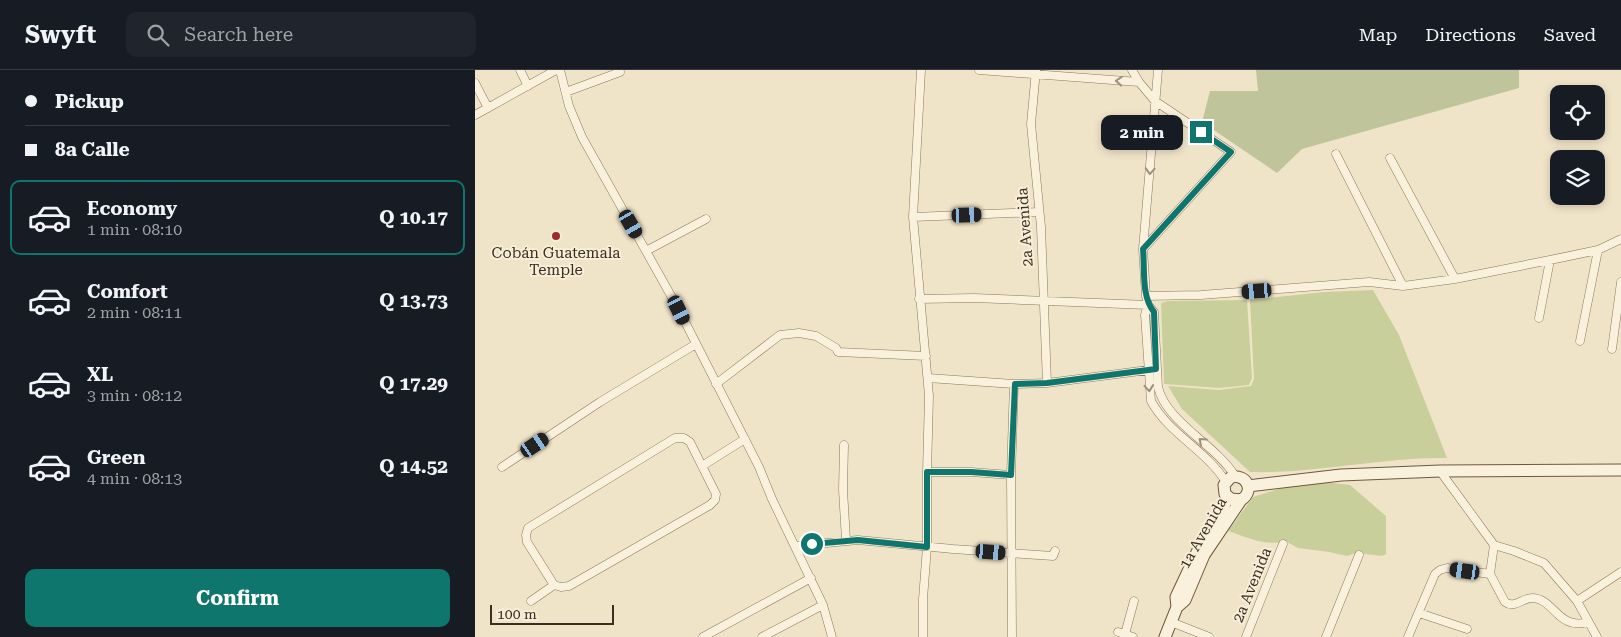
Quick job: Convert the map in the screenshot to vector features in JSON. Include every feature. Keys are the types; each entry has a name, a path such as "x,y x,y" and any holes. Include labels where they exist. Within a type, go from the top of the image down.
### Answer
{"main road":[{"path":"1248,486 1341,475 1439,471 1621,470"},
{"path":"1243,478 1248,486 1247,494 1241,500 1228,497 1224,490 1230,479 1243,478"},
{"name":"1a Avenida","path":"1177,607 1176,597 1199,548 1228,497"},
{"name":"1a Avenida","path":"1165,637 1177,607 1185,600 1204,555 1241,500"}],"street":[{"path":"520,70 528,86"},
{"path":"475,115 558,70 582,136 697,344 759,467 772,499 811,578 823,605 831,635 821,637"},
{"path":"921,70 913,217 919,298 928,378 927,547 923,599 923,637"},
{"path":"979,70 1036,72 1139,82"},
{"path":"1132,70 1139,82 1155,101 1231,152 1143,249"},
{"path":"1158,70 1143,249 1146,296 1149,305 1145,315 1152,370 1160,398 1173,414 1227,464 1230,479"},
{"path":"565,92 620,72"},
{"name":"2a Avenida","path":"1036,72 1031,124 1039,212 1047,383"},
{"path":"475,83 488,108"},
{"path":"1335,154 1403,286"},
{"path":"1390,158 1455,279"},
{"path":"913,217 1039,212"},
{"path":"646,251 706,219"},
{"path":"1146,296 1201,295 1369,282 1403,286 1455,279 1598,250 1621,239"},
{"path":"1580,341 1598,250"},
{"path":"1539,318 1550,260"},
{"path":"1612,349 1621,282"},
{"path":"919,298 975,298 1149,305"},
{"path":"716,384 780,335 799,333 816,336 836,348 838,352 926,356"},
{"path":"503,467 600,402 697,344"},
{"path":"928,378 1015,384 1047,383 1152,370"},
{"path":"1152,370 1151,401 1155,410 1188,443 1230,479"},
{"path":"1012,637 1011,475 1015,384"},
{"path":"675,438 684,438 690,442 702,466 715,494 715,500 710,505 569,586 561,587 554,585 527,542 528,528 675,438"},
{"path":"702,466 745,439"},
{"path":"845,445 843,490 846,540"},
{"path":"1439,471 1494,545 1544,563 1577,601 1597,637"},
{"path":"927,472 971,472 1011,475"},
{"path":"795,546 858,540 1053,556 1055,551"},
{"name":"2a Avenida","path":"1246,637 1283,544"},
{"path":"1494,545 1490,574 1505,602 1513,605 1531,598 1542,601 1574,624 1588,622"},
{"path":"1326,637 1359,555"},
{"path":"1408,637 1435,574 1447,568 1490,574"},
{"path":"1577,601 1621,572"},
{"path":"703,637 811,578"},
{"path":"531,602 554,585"},
{"path":"1125,634 1134,600"},
{"path":"762,637 823,605"},
{"path":"1419,613 1467,629"},
{"path":"1171,622 1209,637"}],"green space":[{"path":"1256,70 1519,70 1519,88 1302,149 1277,173 1202,122 1210,91 1258,91"},
{"path":"1373,290 1399,335 1447,458 1398,460 1299,471 1250,472 1182,409 1168,386 1219,390 1251,386 1254,379 1250,300 1325,292"},
{"path":"1247,300 1252,378 1249,385 1219,388 1164,384 1161,303 1168,301"},
{"path":"1324,482 1350,485 1386,516 1386,554 1382,556 1356,553 1347,556 1298,548 1285,541 1278,543 1264,542 1228,531 1253,497 1288,486"}],"place":[{"name":"Cobán Guatemala Temple","path":"556,236"}],"route":[{"path":"812,544 858,540 927,547 927,472 971,472 1011,475 1015,384 1047,383 1156,369 1154,312 1146,296 1143,249 1231,152 1201,132"}]}
